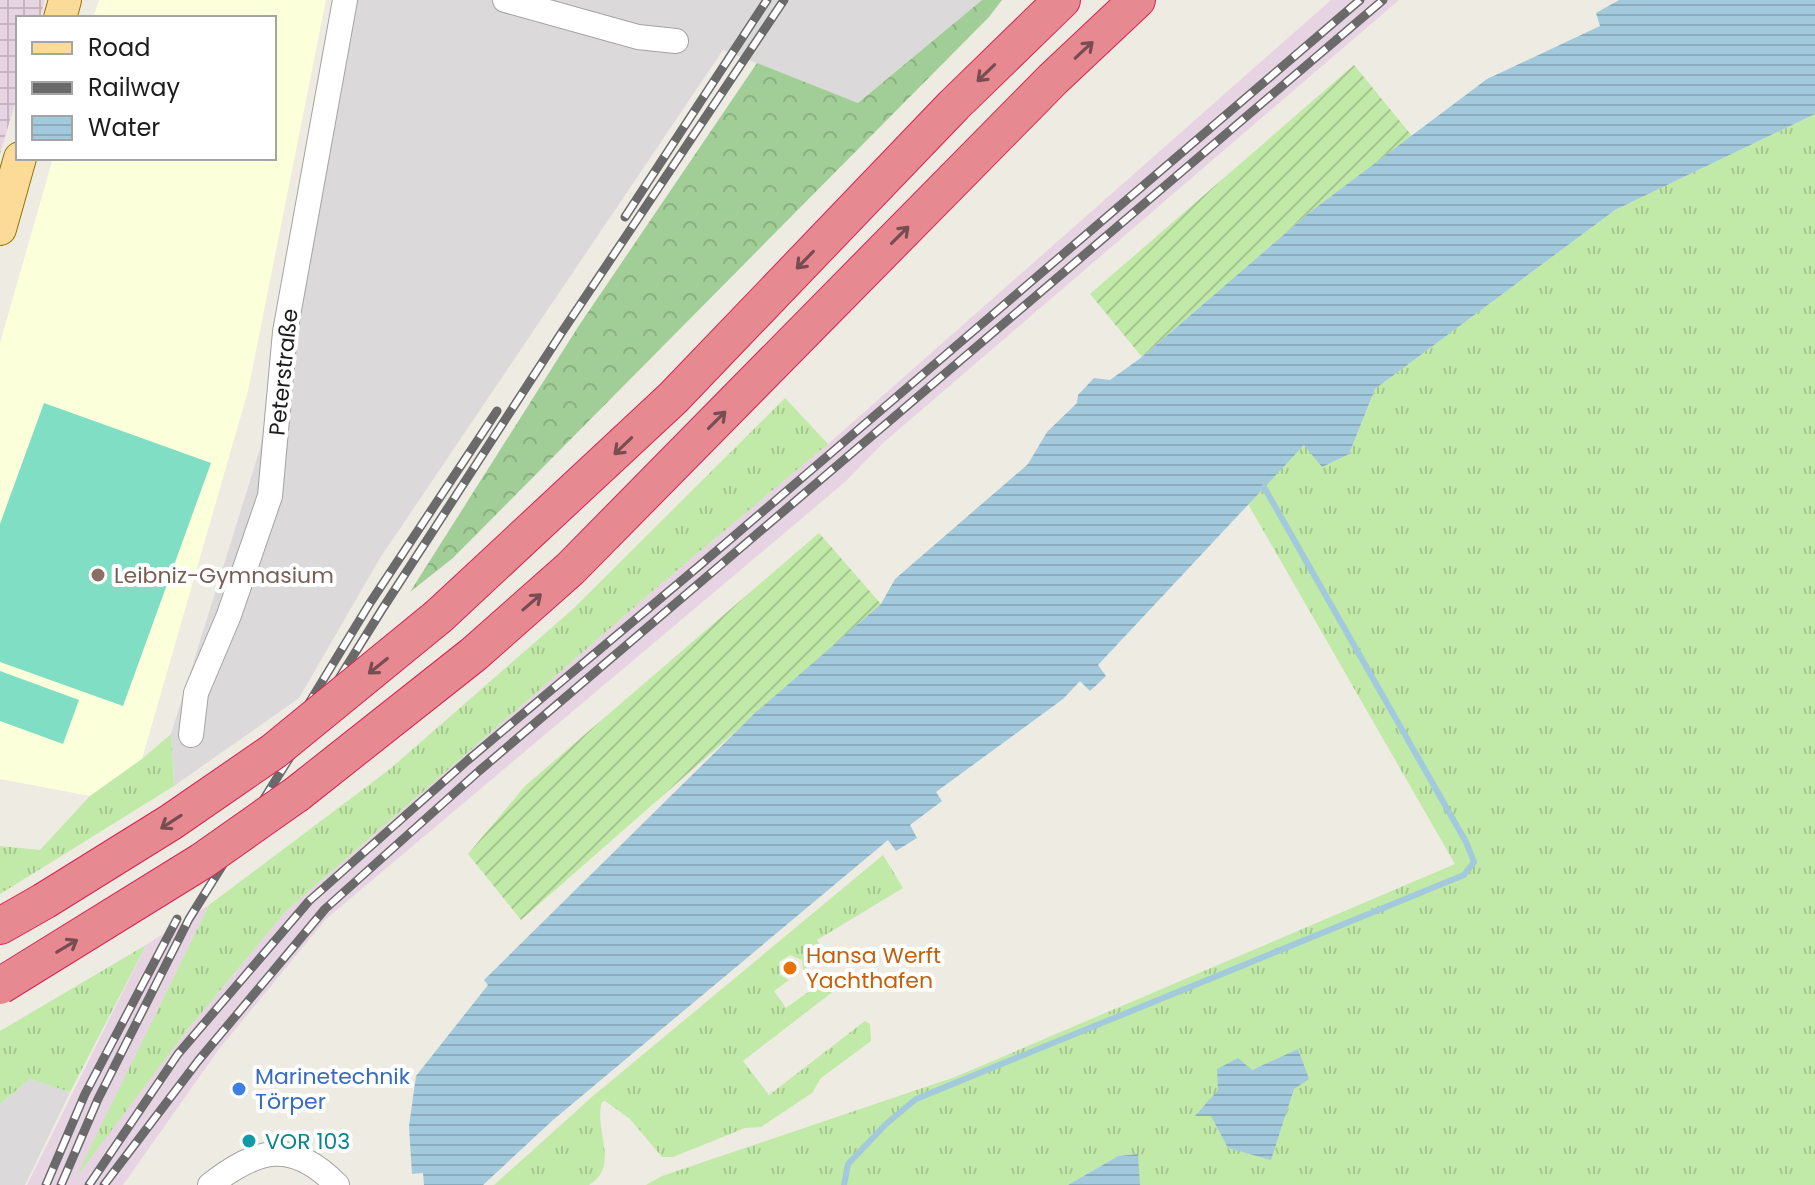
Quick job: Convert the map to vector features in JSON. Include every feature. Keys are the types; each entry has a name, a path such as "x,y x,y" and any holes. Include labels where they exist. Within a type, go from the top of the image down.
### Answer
{"highway":[{"path":"0,926 171,822 274,751 439,616 673,398 954,105 1062,0"},
{"path":"0,986 202,861 297,794 474,654 570,569 1042,90 1137,0"}],"main road":[{"path":"0,229 19,160"}],"street":[{"name":"Peterstraße","path":"191,735 196,693 229,615 270,496 285,332 345,0"},
{"path":"505,0 638,37 676,41"},
{"path":"210,1185 235,1166 276,1152 296,1157 313,1166 337,1185"}],"shaded area":[{"path":"0,0 45,0 41,16 16,16 16,100 0,154"},
{"name":"Leibniz-Gymnasium","path":"99,0 326,0 248,391 142,759 90,796 0,779 0,343 52,160 276,160 276,16 94,16"},
{"path":"339,0 982,0 858,103 723,50 380,558 299,698 174,786 171,734 260,449"},
{"path":"1331,0 1399,0 883,443 845,482 326,919 219,1049 123,1185 27,1185 146,945 209,905 79,1172 188,1029 286,911 655,589 828,444"},
{"path":"30,1079 70,1092 25,1185 0,1185 0,1104"}],"green space":[{"path":"982,0 1002,0 989,17 453,558 410,592 578,327 757,63 858,103"},
{"path":"1354,65 1412,136 1310,212 1142,357 1090,294"},
{"path":"1815,114 1815,1185 1140,1185 1137,1154 1118,1156 1068,1185 646,1185 662,1176 955,1077 1455,864 1248,504 1305,444 1349,454 1375,389 1615,210","holes":["1298,1049 1294,1089 1271,1159 1228,1148 1211,1115 1218,1090"]},
{"path":"785,398 828,444 655,589 286,911 188,1029 76,1177 209,905 390,769 573,609"},
{"path":"44,403 211,463 123,706 0,662 0,524"},
{"path":"819,533 881,604 521,920 468,854 525,786"},
{"path":"0,671 79,700 63,744 0,721"},
{"path":"171,734 174,786 0,894 0,846 40,850 90,796"},
{"path":"883,855 903,888 817,940 825,954 803,970 802,960 790,955 779,962 780,975 789,980 774,991 786,1008 832,975 839,987 743,1061 769,1095 865,1021 870,1024 871,1041 821,1078 812,1093 761,1127 745,1128 673,1157 662,1157 630,1119 605,1101 600,1113 605,1158 598,1177 589,1185 494,1185 593,1096"},
{"path":"146,945 70,1092 30,1079 0,1104 0,1031"}],"water":[{"path":"1619,0 1815,0 1815,114 1615,210 1375,389 1349,454 1322,467 1304,445 1098,665 1106,676 1090,691 1080,681 1063,699 936,792 942,801 910,825 917,838 896,851 888,840 553,1120 483,1185 424,1185 423,1173 412,1174 409,1126 416,1076 488,985 484,980 755,713 881,604 895,579 1028,464 1047,432 1077,403 1078,395 1094,378 1110,380 1142,357 1310,212 1487,79 1600,26 1596,13"},
{"path":"1298,1049 1309,1079 1294,1089 1271,1160 1228,1148 1211,1116 1195,1116 1218,1090 1217,1069 1238,1058 1252,1070"},
{"path":"1138,1154 1140,1185 1068,1185 1118,1156"}],"waterway":[{"path":"844,1185 848,1164 886,1124 916,1099 1464,875 1474,862 1466,842 1264,487"}],"railway":[{"path":"625,217 767,0"},
{"path":"61,1185 98,1099 189,919 383,608 562,332 784,0"},
{"path":"89,1185 178,1054 309,901 468,760 1360,0"},
{"path":"104,1185 198,1061 325,909 479,771 1383,0"},
{"path":"267,772 370,603 497,411"},
{"path":"46,1185 85,1094 177,919"}],"place":[{"name":"Leibniz-Gymnasium","path":"98,575"},
{"name":"Hansa Werft Yachthafen","path":"790,968"},
{"name":"Marinetechnik Törper","path":"239,1089"},
{"name":"VOR 103","path":"249,1141"}]}
